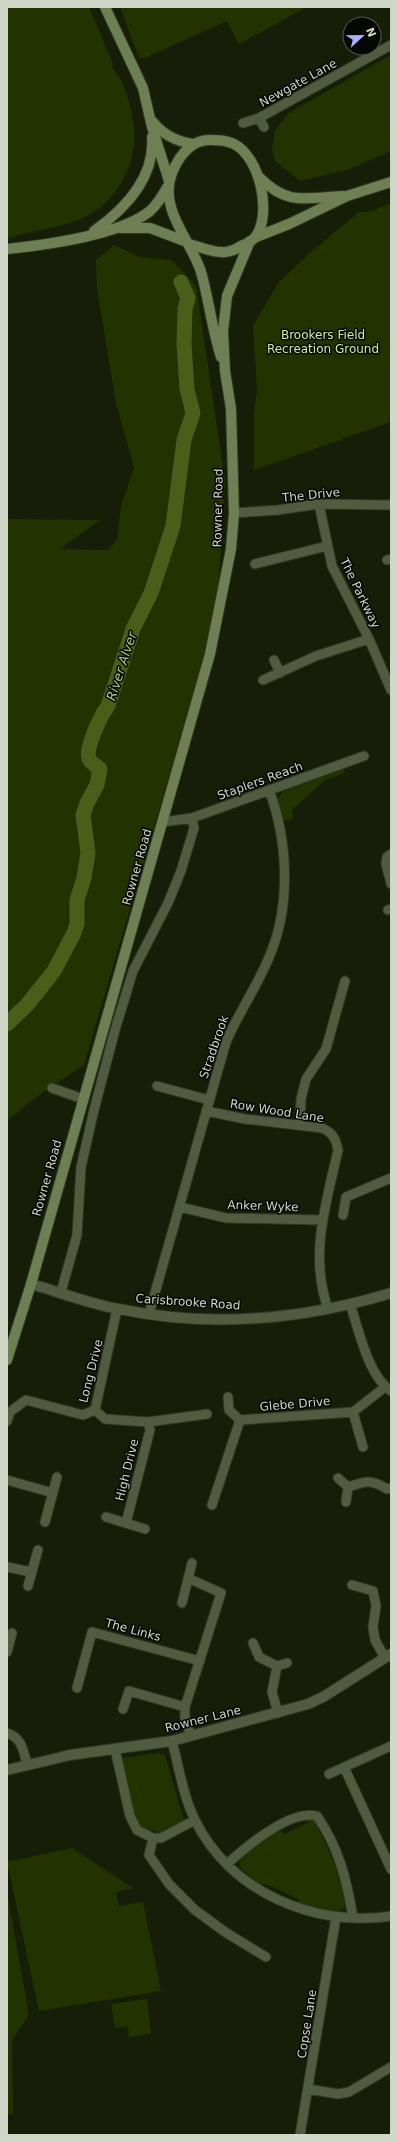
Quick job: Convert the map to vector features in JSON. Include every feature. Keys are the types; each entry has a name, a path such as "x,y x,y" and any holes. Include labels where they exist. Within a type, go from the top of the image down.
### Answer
{"main road":[{"path":"105,7 140,81 169,184 171,207 188,243"},
{"path":"151,123 160,131 178,141 192,144 214,140 234,144 247,157 258,176 270,189 282,195 295,198 347,196"},
{"path":"91,234 122,208 144,178 149,166 153,144 151,123"},
{"path":"7,249 91,234 113,228 141,216 150,210 169,184 181,156 192,144"},
{"path":"253,239 262,219 263,199 258,176"},
{"path":"113,228 150,228 188,243 222,252 234,251 253,239 289,224 347,196 391,182"},
{"name":"Rowner Road","path":"7,1360 31,1284 210,654 231,549 234,513 231,409 225,371 223,331 227,296 253,239"},
{"name":"Rowner Road","path":"188,243 201,273 216,341 225,371"}],"street":[{"name":"Newgate Lane","path":"243,123 259,118 391,45"},
{"name":"Newgate Lane","path":"259,118 264,127"},
{"name":"The Drive","path":"234,513 278,510 319,504 391,505"},
{"name":"The Parkway","path":"319,504 327,546 340,585 369,639 391,690"},
{"path":"255,564 327,546"},
{"path":"262,680 316,656 369,639"},
{"path":"274,660 280,673"},
{"name":"Staplers Reach","path":"163,822 192,818 364,756"},
{"name":"Stradbrook","path":"149,1314 226,1042 238,1015 271,954 278,932 284,878 283,850 277,810 269,790"},
{"path":"62,1292 77,1235 81,1167 115,1030 134,971 168,903 181,871 194,828 192,818"},
{"path":"391,854 387,857 386,864 391,884"},
{"path":"300,1125 302,1099 306,1079 326,1049 345,981"},
{"path":"157,1086 209,1100"},
{"path":"52,1088 83,1099"},
{"name":"Row Wood Lane","path":"206,1111 245,1119 300,1125 328,1130 336,1138 338,1150 322,1220 319,1246 319,1270 328,1309"},
{"path":"343,1215 346,1197 391,1178"},
{"name":"Anker Wyke","path":"180,1206 226,1218 322,1220"},
{"name":"Carisbrooke Road","path":"31,1284 117,1309 149,1314 235,1320 280,1317 328,1309 391,1294"},
{"path":"350,1304 372,1367 388,1389 353,1412 363,1447"},
{"name":"Long Drive","path":"7,1422 10,1412 26,1400 83,1415 96,1410 117,1309"},
{"path":"212,1505 240,1420 229,1410 228,1397"},
{"path":"96,1410 105,1419 148,1422 207,1414"},
{"name":"Glebe Drive","path":"240,1420 353,1412"},
{"name":"High Drive","path":"126,1523 150,1430 148,1422"},
{"path":"45,1522 57,1476"},
{"path":"348,1487 368,1477 388,1490"},
{"path":"338,1478 348,1487"},
{"path":"7,1480 53,1493"},
{"path":"346,1502 348,1487"},
{"path":"106,1518 144,1529"},
{"path":"28,1586 38,1550"},
{"path":"182,1603 192,1563"},
{"path":"7,1567 31,1572"},
{"path":"188,1578 221,1593 185,1707 185,1718 191,1736"},
{"path":"352,1585 373,1590 376,1606 373,1627 375,1640 388,1656"},
{"name":"The Links","path":"77,1688 92,1632 200,1661"},
{"path":"7,1651 12,1633"},
{"path":"253,1643 259,1657 277,1666 287,1663"},
{"name":"Rowner Lane","path":"7,1770 27,1764 172,1741 278,1713 323,1697 388,1656"},
{"path":"277,1666 272,1692 278,1713"},
{"path":"123,1709 129,1690 185,1707"},
{"path":"7,1734 16,1737 20,1741 27,1764"},
{"path":"172,1741 195,1820 203,1834 228,1864 254,1887 272,1897 312,1913 353,1918 391,1916"},
{"path":"329,1774 391,1746"},
{"path":"115,1749 130,1816 137,1830 153,1838 172,1834 195,1820"},
{"path":"344,1767 391,1869"},
{"path":"228,1864 245,1848 271,1830 297,1817 310,1814 318,1816 342,1864 348,1880 353,1918"},
{"path":"153,1838 149,1855 169,1884 207,1919 266,1957"},
{"name":"Copse Lane","path":"300,2135 336,1917"},
{"path":"308,2089 338,2094 349,2092 391,2067"}],"green space":[{"path":"7,7 89,7 113,64 112,67 125,88 132,115 134,146 131,161 125,176 107,201 95,211 81,219 63,225 25,233 7,239"},
{"path":"120,7 307,7 239,44 227,21 147,57 139,58"},
{"path":"391,55 391,151 350,169 300,181 275,161 272,149 275,131 287,114"},
{"name":"Brookers Field Recreation Ground","path":"391,203 391,422 254,470 254,413 257,390 253,326 278,283 311,252 359,212 369,212"},
{"path":"114,245 140,257 171,260 196,285 225,481 217,613 84,1065 35,1098 7,1121 7,519 100,520 60,549 108,550 117,540 121,506 134,468 116,403 97,288 96,260"},
{"path":"343,769 345,773 325,780 292,810 293,819 282,821 278,799 282,792"},
{"path":"158,1753 165,1755 184,1820 162,1833 141,1828 136,1821 120,1765 123,1758"},
{"path":"306,1819 316,1821 322,1827 319,1831 336,1866 345,1894 347,1904 342,1910 334,1911 300,1904 298,1899 269,1885 260,1884 241,1869 239,1861 245,1851 280,1830 284,1834 307,1823"},
{"path":"72,1848 133,1888 116,1892 119,1906 143,1902 161,1991 39,2011 7,1862"},
{"path":"7,1892 29,2015 12,2040 13,2114 7,2114"},
{"path":"147,1999 151,2034 129,2037 128,2026 115,2028 111,2004"}],"waterway":[{"name":"River Alver","path":"7,1024 27,1005 54,971 74,933 77,924 77,900 84,878 88,853 83,815 87,803 97,785 100,769 89,759 89,747 98,724 108,706 133,629 151,593 173,526 184,440 193,413 187,389 184,344 185,309 188,298 181,282"}]}
